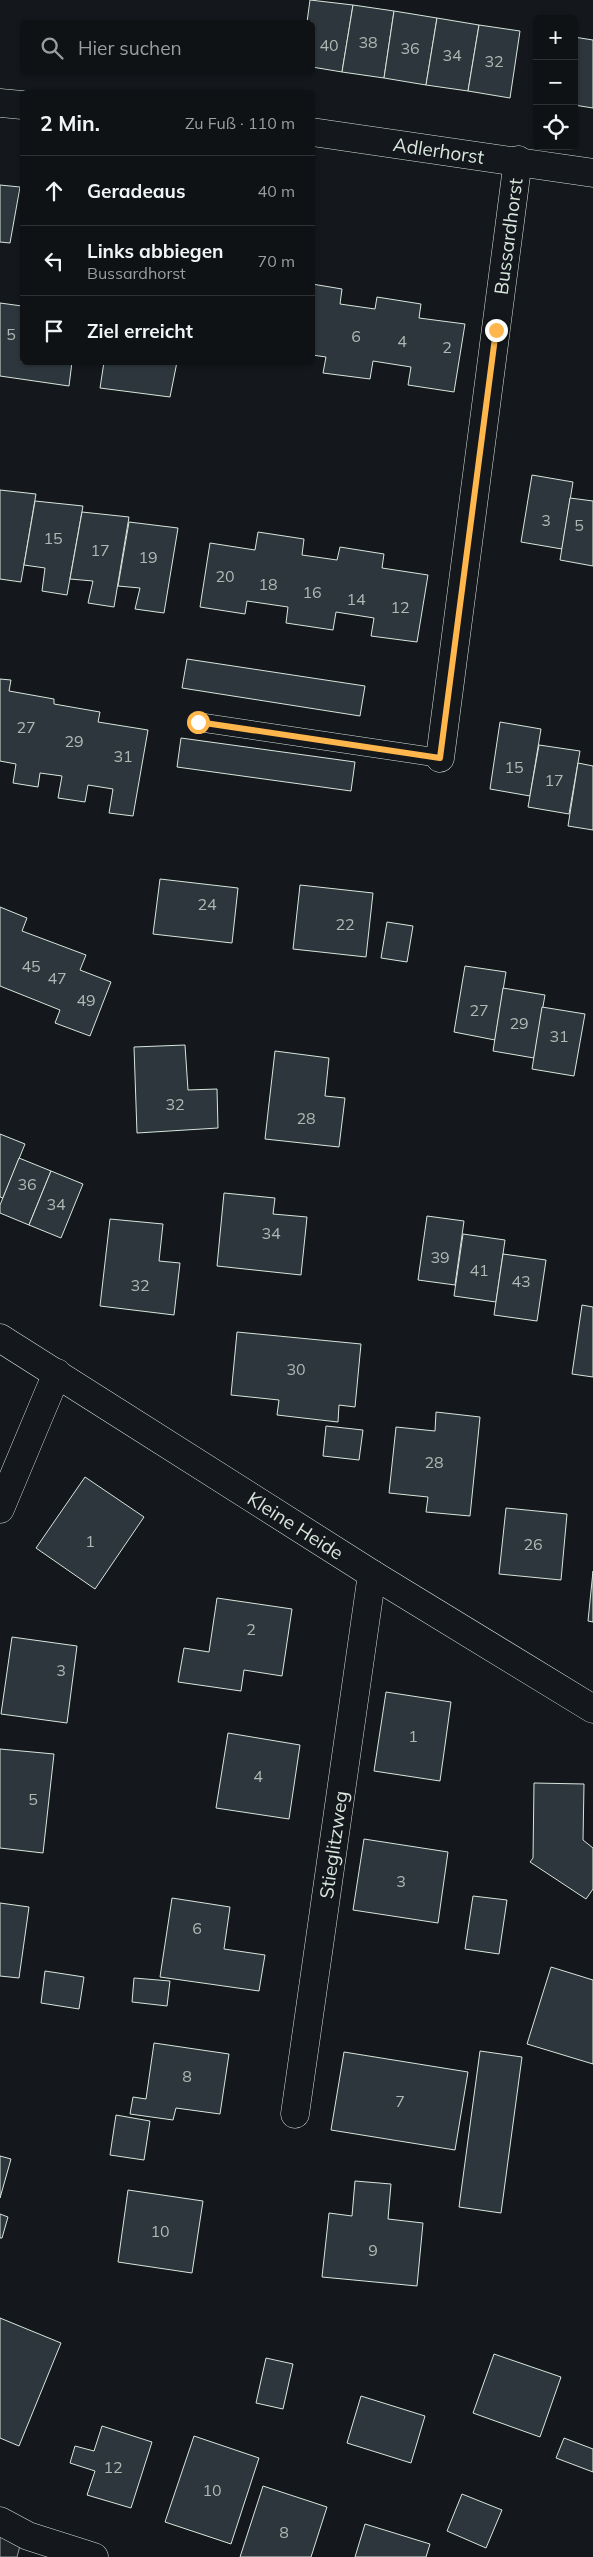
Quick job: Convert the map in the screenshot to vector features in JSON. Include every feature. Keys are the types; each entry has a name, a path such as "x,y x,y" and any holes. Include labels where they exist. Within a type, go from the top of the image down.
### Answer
{"street":[{"path":"0,103 20,105"},
{"name":"Adlerhorst","path":"315,132 518,160 593,173"},
{"name":"Bussardhorst","path":"440,758 518,160"},
{"name":"Kleine Heide","path":"0,1338 372,1574 593,1708"},
{"path":"0,1509 57,1373"},
{"name":"Stieglitzweg","path":"295,2114 372,1574"},
{"path":"0,2521 28,2536 94,2557"}],"lane":[{"path":"198,722 440,758"}],"shaded area":[{"path":"0,2526 22,2538 17,2557 0,2557"}],"building":[{"path":"310,0 353,5 342,72 315,68 315,20 307,20"},
{"path":"353,5 394,11 384,78 342,72"},
{"path":"394,11 437,18 426,85 384,78"},
{"path":"437,18 479,25 468,91 426,85"},
{"path":"479,25 520,31 510,98 468,91"},
{"path":"578,38 593,40 593,108 578,106"},
{"path":"0,185 20,187 10,243 0,242"},
{"path":"315,284 342,289 340,304 375,309 377,297 421,304 419,318 465,324 454,392 408,385 411,367 373,361 370,379 323,373 326,357 315,355"},
{"path":"0,303 20,306 20,365 72,365 69,386 0,376"},
{"path":"104,365 176,365 170,397 100,388"},
{"path":"532,475 573,482 562,549 521,542"},
{"path":"0,490 36,494 21,582 0,579"},
{"path":"570,498 593,501 593,566 560,560"},
{"path":"35,501 83,506 67,595 42,591 45,568 24,565"},
{"path":"82,512 129,517 114,607 88,603 93,581 70,579"},
{"path":"129,522 178,528 164,613 135,609 140,588 118,586"},
{"path":"258,532 304,539 302,555 337,560 340,547 384,554 382,568 428,575 417,642 371,636 374,618 336,612 333,630 286,623 288,607 247,601 245,614 200,607 210,543 255,550"},
{"path":"187,659 365,686 360,716 182,688"},
{"path":"0,679 11,680 9,691 54,699 54,704 100,712 98,722 148,730 133,816 109,813 113,789 88,785 85,802 58,798 62,776 40,773 38,787 13,783 16,764 0,761"},
{"path":"500,722 541,729 530,796 490,789"},
{"path":"181,738 355,762 351,791 177,767"},
{"path":"539,745 580,751 569,814 528,807"},
{"path":"578,763 593,766 593,830 568,826"},
{"path":"160,879 238,888 232,943 153,934"},
{"path":"300,885 373,893 366,957 293,949"},
{"path":"0,907 27,918 22,931 86,955 80,970 111,982 90,1036 55,1023 60,1010 0,986"},
{"path":"387,922 413,926 407,962 381,958"},
{"path":"465,966 506,972 495,1040 454,1032"},
{"path":"503,988 545,995 534,1058 493,1051"},
{"path":"542,1007 585,1014 574,1076 532,1069"},
{"path":"185,1045 188,1090 217,1089 218,1128 137,1133 134,1047"},
{"path":"275,1051 329,1058 325,1096 345,1098 339,1147 265,1139"},
{"path":"0,1134 25,1144 3,1198 0,1197"},
{"path":"19,1158 51,1171 29,1225 0,1213 0,1205"},
{"path":"51,1171 83,1184 61,1238 29,1225"},
{"path":"224,1193 275,1198 273,1214 307,1217 301,1275 217,1266"},
{"path":"427,1216 464,1221 455,1285 418,1280"},
{"path":"110,1219 163,1224 159,1261 180,1263 174,1315 100,1306"},
{"path":"463,1234 505,1240 496,1302 454,1296"},
{"path":"503,1254 546,1260 537,1321 494,1315"},
{"path":"582,1305 593,1307 593,1377 572,1374"},
{"path":"237,1332 361,1344 355,1407 339,1405 338,1422 277,1415 279,1400 231,1395"},
{"path":"436,1412 480,1417 470,1516 426,1512 428,1497 389,1493 396,1427 435,1431"},
{"path":"326,1426 363,1430 359,1460 323,1456"},
{"path":"85,1477 144,1517 95,1589 36,1548"},
{"path":"506,1508 567,1514 561,1580 499,1574"},
{"path":"593,1571 593,1622 588,1621"},
{"path":"217,1598 292,1609 282,1676 244,1670 241,1691 178,1682 184,1648 209,1652"},
{"path":"12,1637 77,1646 67,1723 1,1714"},
{"path":"386,1692 451,1702 440,1781 374,1771"},
{"path":"228,1733 300,1745 289,1819 216,1808"},
{"path":"0,1749 54,1754 43,1853 0,1848"},
{"path":"534,1783 584,1784 583,1840 593,1848 593,1889 586,1899 530,1862 533,1858"},
{"path":"364,1839 448,1852 438,1923 353,1910"},
{"path":"473,1896 507,1900 499,1954 465,1949"},
{"path":"172,1898 230,1907 224,1949 265,1955 259,1991 160,1977"},
{"path":"0,1903 29,1907 19,1978 0,1976"},
{"path":"551,1967 593,1980 593,2064 527,2044"},
{"path":"45,1971 84,1977 79,2009 41,2003"},
{"path":"134,1978 170,1981 167,2006 132,2002"},
{"path":"154,2043 229,2054 220,2114 176,2108 173,2120 130,2114 133,2097 146,2099"},
{"path":"480,2051 522,2057 501,2213 459,2207"},
{"path":"344,2052 468,2072 455,2150 331,2130"},
{"path":"116,2115 150,2121 144,2160 110,2155"},
{"path":"0,2156 11,2159 0,2198"},
{"path":"355,2181 391,2184 388,2219 423,2223 417,2286 322,2277 329,2213 352,2216"},
{"path":"128,2190 203,2201 192,2273 118,2262"},
{"path":"0,2214 8,2217 2,2238 0,2238"},
{"path":"0,2318 61,2343 19,2446 0,2438"},
{"path":"494,2354 561,2377 540,2437 473,2413"},
{"path":"266,2358 293,2364 283,2409 256,2403"},
{"path":"361,2396 425,2416 411,2463 347,2443"},
{"path":"102,2426 152,2442 131,2508 87,2495 95,2471 70,2463 75,2446 94,2451"},
{"path":"194,2436 259,2458 231,2544 165,2522"},
{"path":"564,2438 593,2449 593,2472 556,2458"},
{"path":"263,2486 327,2507 311,2557 240,2557"},
{"path":"462,2494 502,2510 486,2548 447,2531"},
{"path":"365,2524 430,2544 426,2557 355,2557"}],"route":[{"path":"198,722 440,758 496,330"}]}
